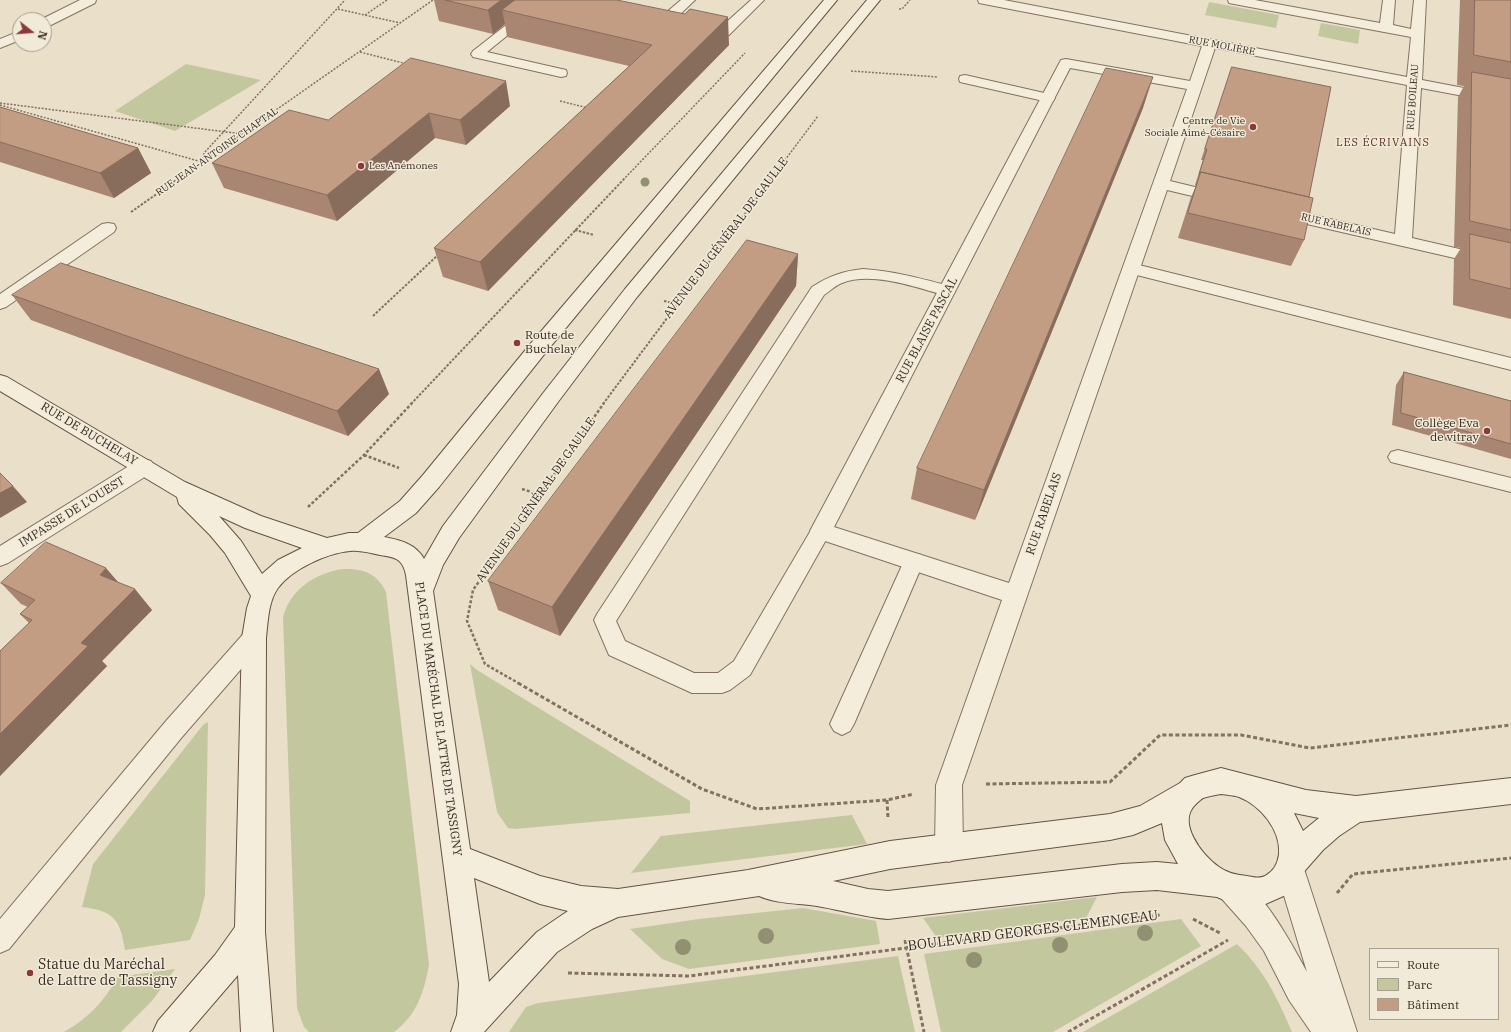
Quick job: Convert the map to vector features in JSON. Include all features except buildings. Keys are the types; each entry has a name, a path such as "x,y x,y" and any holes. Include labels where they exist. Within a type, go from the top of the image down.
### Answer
{"street":[{"path":"52,19 90,0"},
{"path":"678,22 689,0"},
{"path":"653,16 724,32 758,0"},
{"path":"362,542 408,507 431,481 538,347 831,0"},
{"path":"422,591 433,563 451,532 630,292 874,0"},
{"name":"RUE MOLIÈRE","path":"984,0 1033,4 1210,44 1511,101"},
{"path":"1234,0 1418,34"},
{"path":"1386,27 1389,0"},
{"name":"RUE BOILEAU","path":"1403,242 1420,0"},
{"path":"0,44 12,38"},
{"name":"RUE RABELAIS","path":"949,848 949,785 1210,44"},
{"name":"RUE BLAISE PASCAL","path":"822,532 1066,63 1195,86"},
{"path":"1160,184 1236,202"},
{"name":"RUE RABELAIS","path":"1266,209 1511,266"},
{"path":"0,303 108,228"},
{"name":"RUE DE BUCHELAY","path":"0,382 144,466 178,488 253,522 326,547"},
{"name":"IMPASSE DE L'OUEST","path":"0,557 144,466"},
{"name":"RUE DE BUCHELAY","path":"178,488 218,529 233,547 262,594"},
{"path":"822,532 1016,595"},
{"name":"PLACE DU MARÉCHAL DE LATTRE DE TASSIGNY","path":"257,1032 250,932 254,638 258,604 262,594 271,580 283,569 326,547 349,542 362,542 394,548 406,554 412,560 422,591 474,984 474,1004 470,1027"},
{"path":"458,858 540,890 581,900 618,903 748,884 890,854 1105,828 1133,822 1150,815 1185,794 1194,786 1206,782 1221,781 1236,783 1306,804 1356,809 1511,791"},
{"path":"1236,783 1251,789 1264,798 1286,823 1292,838 1294,852 1291,867 1308,928 1341,1032"},
{"path":"1185,794 1178,805 1175,818 1176,831 1181,846 1190,860 1202,873 1224,886 1256,916 1274,942 1300,989 1330,1032"},
{"path":"748,884 819,892 878,905 898,904 1140,876 1157,876 1224,886 1248,892 1263,891 1276,886 1286,877 1302,851 1319,834 1339,818 1356,809"},
{"path":"470,1027 547,942 582,918 618,903"},
{"path":"169,1032 226,966 250,932"}],"lane":[{"path":"545,0 476,54 561,73"},
{"path":"965,79 1048,98"},
{"path":"1131,268 1511,364"},
{"path":"822,532 742,668 722,683 692,683 616,648 605,620 818,291 837,279 856,275 878,275 947,291"},
{"path":"1398,457 1511,485"},
{"path":"842,724 914,562"},
{"path":"0,940 174,729 254,638"}],"path":[{"path":"0,104 202,162 204,153 345,0"},
{"path":"364,15 387,0"},
{"name":"RUE JEAN-ANTOINE CHAPTAL","path":"108,228 433,0"},
{"path":"894,10 902,9 910,0"},
{"path":"338,8 400,23"},
{"path":"278,531 294,519 364,454 575,230 748,50"},
{"path":"855,65 851,71 965,79"},
{"path":"0,104 242,134"},
{"name":"AVENUE DU GÉNÉRAL DE GAULLE","path":"818,115 629,368 473,590 467,621 485,664 702,790 757,809 887,800"},
{"path":"373,316 442,251"},
{"path":"1308,928 1353,874 1511,858"},
{"path":"898,904 924,1032"},
{"name":"BOULEVARD GEORGES CLEMENCEAU","path":"547,942 553,972 689,976 1165,914"},
{"path":"1068,1032 1230,938 1188,916"}],"green space":[{"path":"1209,2 1279,15 1276,28 1205,15"},
{"path":"1321,23 1360,30 1358,44 1318,36"},
{"path":"186,64 261,80 175,131 115,111"},
{"path":"342,569 363,571 374,576 386,592 429,965 422,994 414,1010 402,1025 394,1032 309,1032 304,1027 297,1008 283,617 292,598 305,584 322,575"},
{"path":"470,664 477,670 690,801 690,813 515,829 508,828 497,812"},
{"path":"208,722 205,895 199,919 190,940 125,950 121,931 114,918 102,911 82,907 93,864 203,725"},
{"path":"852,815 867,844 631,873 661,836"},
{"path":"1097,897 1086,918 937,938 923,918"},
{"path":"803,908 876,921 880,944 689,969 662,959 630,929 699,919"},
{"path":"1181,919 1201,946 1053,1032 941,1032 924,954"},
{"path":"1237,944 1255,964 1269,985 1292,1032 1083,1032"},
{"path":"898,956 915,1032 509,1032 526,1007 538,1003"},
{"path":"175,969 152,1001 121,1032 64,1032 81,1021 95,1008 107,994 118,977"}],"place":[{"name":"Centre de Vie Sociale Aimé-Césaire","path":"1253,127"},
{"name":"Les Anémones","path":"361,166"},
{"name":"Route de Buchelay","path":"517,343"},
{"name":"Collège Eva de vitray","path":"1487,431"},
{"name":"Statue du Maréchal de Lattre de Tassigny","path":"30,973"}],"district":[{"name":"LES ÉCRIVAINS","path":"1383,143"}]}
